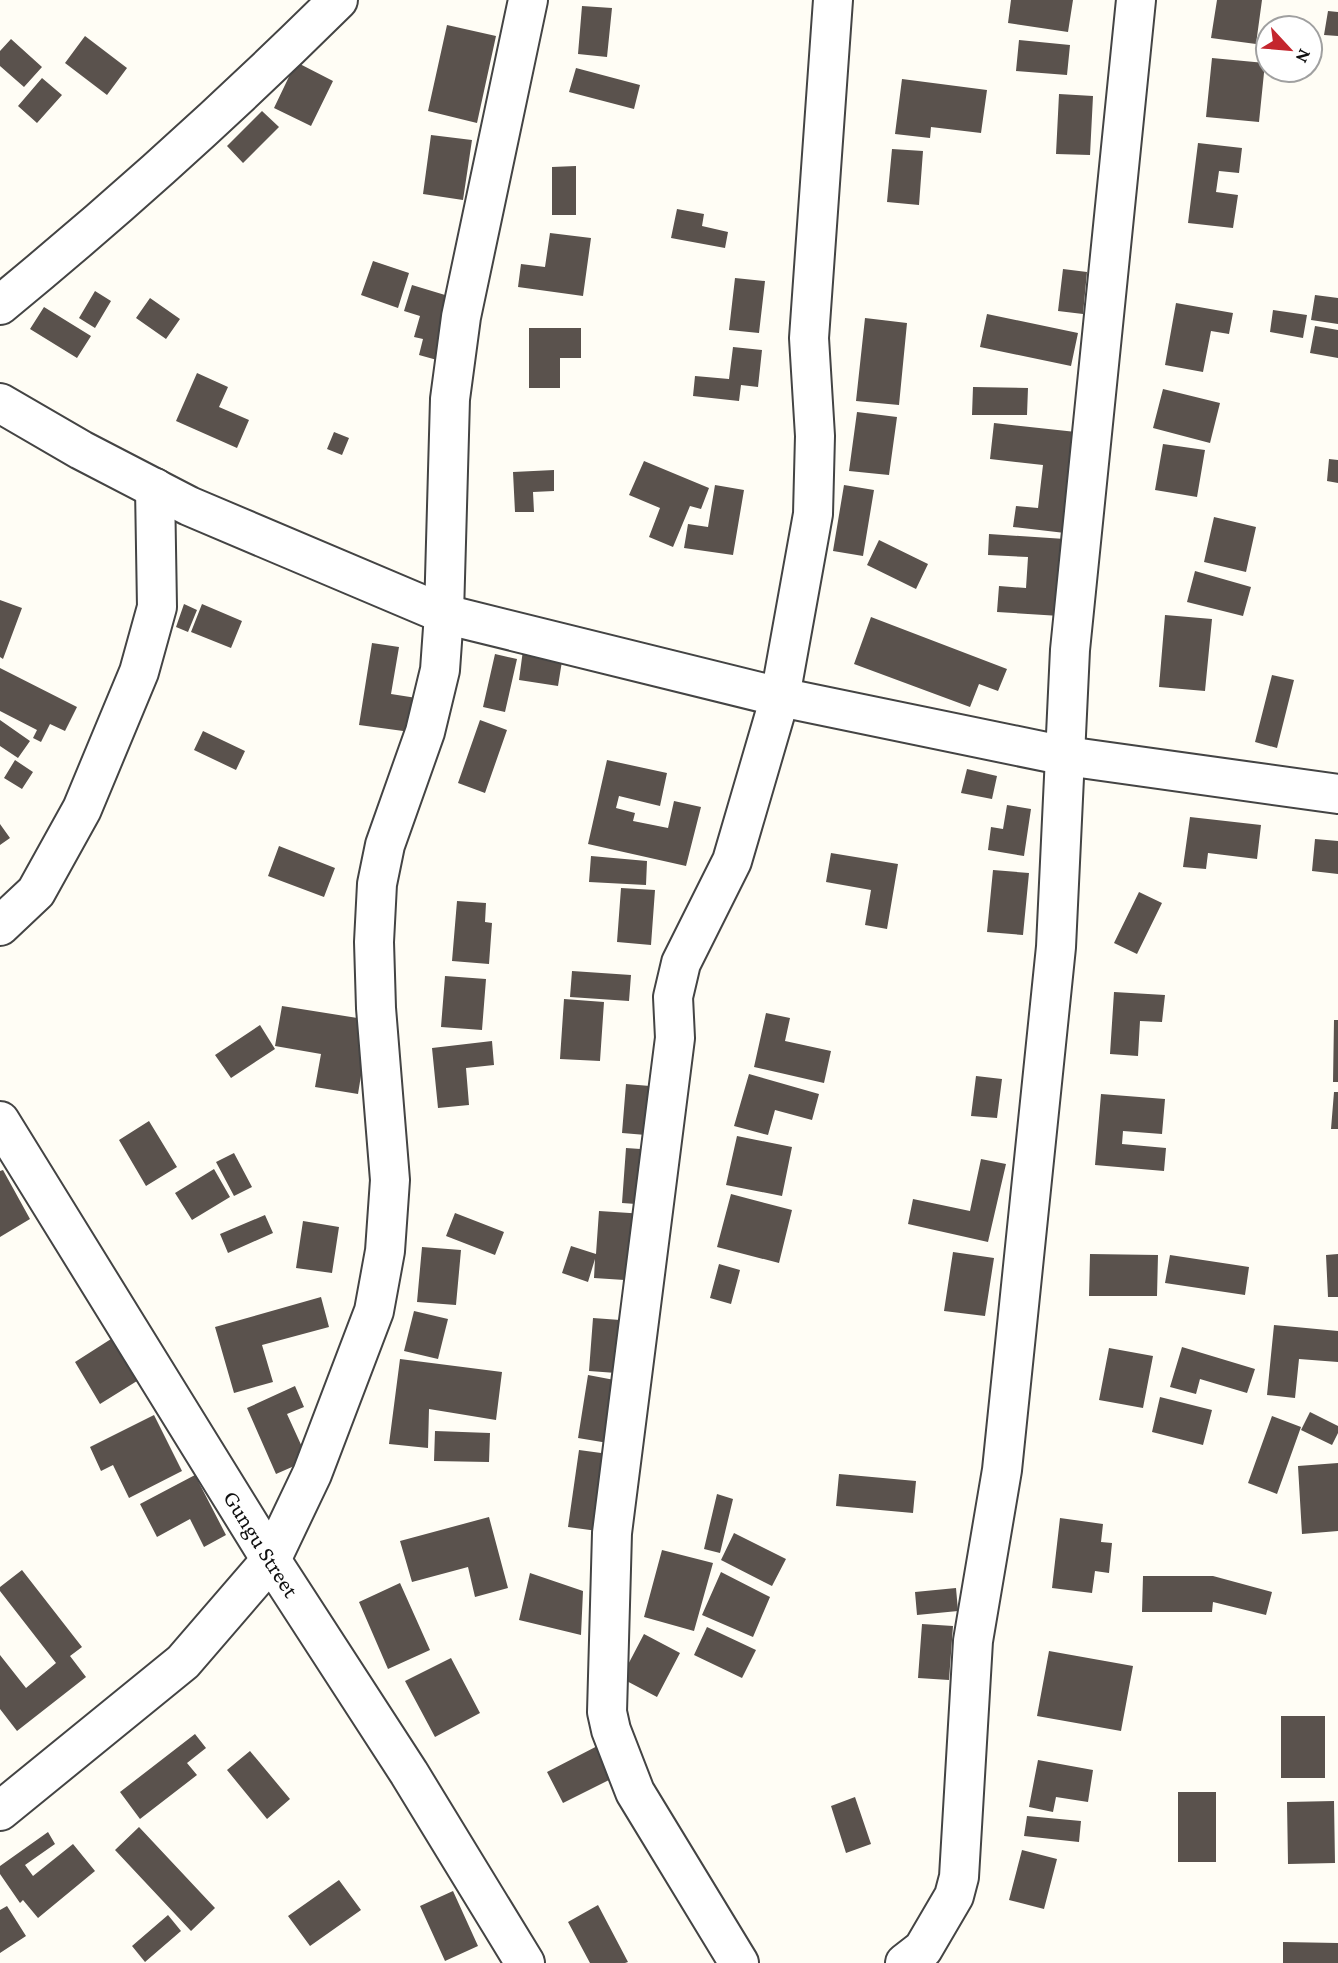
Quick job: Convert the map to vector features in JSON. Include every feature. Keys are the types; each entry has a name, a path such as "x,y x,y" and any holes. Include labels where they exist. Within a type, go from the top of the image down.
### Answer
{"street":[{"path":"0,305 95,226 284,54 338,0"},
{"path":"0,1811 183,1661 271,1560 312,1474 374,1311 383,1263 390,1180 376,1008 374,942 377,884 392,821 425,732 440,670 452,385 461,317 528,0"},
{"path":"739,1963 642,1803 611,1730 607,1712 612,1533 675,1038 673,997 681,963 732,861 780,696 813,514 815,436 809,338 833,0"},
{"path":"905,1963 923,1949 954,1895 959,1877 973,1641 1003,1457 1056,947 1070,650 1136,0"},
{"path":"0,403 81,450 189,506 444,614 780,696 1066,756 1338,794"},
{"path":"0,926 36,892 82,809 139,672 157,607 155,488"},
{"name":"Gungu Street","path":"0,1121 271,1560 409,1773 525,1963"}],"building":[{"path":"1011,0 1073,0 1068,32 1008,23"},
{"path":"1217,0 1262,0 1260,14 1254,14 1254,44 1211,38"},
{"path":"582,6 612,8 607,57 578,54"},
{"path":"1328,11 1338,12 1338,36 1324,35"},
{"path":"447,25 496,36 477,123 428,111"},
{"path":"85,36 127,68 107,95 65,63"},
{"path":"11,39 42,67 24,87 0,66 0,51"},
{"path":"1019,40 1070,45 1067,75 1016,71"},
{"path":"1212,58 1254,62 1254,84 1263,84 1259,122 1206,117"},
{"path":"296,62 333,81 311,126 274,108"},
{"path":"576,68 640,85 634,109 569,92"},
{"path":"42,78 62,95 37,123 18,106"},
{"path":"902,79 987,90 981,133 931,127 930,138 895,134"},
{"path":"1059,94 1093,96 1090,155 1056,154"},
{"path":"262,111 279,127 243,163 227,146"},
{"path":"431,135 472,140 463,200 423,194"},
{"path":"1198,143 1242,148 1239,173 1219,171 1216,192 1238,195 1233,228 1188,223"},
{"path":"892,149 923,151 919,205 887,202"},
{"path":"576,166 576,215 552,215 552,167"},
{"path":"677,209 704,214 702,226 728,232 725,248 671,238"},
{"path":"550,233 591,238 583,296 518,287 521,264 545,267"},
{"path":"373,261 409,273 398,308 361,295"},
{"path":"1063,269 1087,272 1083,314 1058,311"},
{"path":"735,278 765,281 759,333 729,330"},
{"path":"412,285 455,298 437,360 419,355 423,339 414,337 420,316 404,311"},
{"path":"95,291 111,301 95,328 79,318"},
{"path":"1315,295 1338,298 1338,324 1311,320"},
{"path":"150,298 180,319 166,339 136,318"},
{"path":"1176,303 1233,313 1229,334 1211,331 1203,372 1165,365"},
{"path":"44,307 91,336 77,358 30,329"},
{"path":"1273,310 1307,315 1303,338 1270,332"},
{"path":"987,314 1078,333 1071,366 980,347"},
{"path":"865,318 907,323 899,405 856,401"},
{"path":"1315,326 1338,330 1338,358 1310,353"},
{"path":"529,328 581,328 581,358 560,358 560,388 529,388"},
{"path":"733,347 762,350 758,387 741,385 739,401 693,396 695,376 729,379"},
{"path":"197,373 228,387 219,407 249,420 237,448 176,421"},
{"path":"973,387 1028,388 1027,415 972,415"},
{"path":"1163,389 1220,403 1210,443 1153,428"},
{"path":"857,412 897,417 889,475 849,471"},
{"path":"994,423 1076,432 1065,533 1013,527 1016,506 1038,508 1043,465 990,459"},
{"path":"334,432 349,438 342,455 327,449"},
{"path":"1163,444 1205,450 1197,497 1155,490"},
{"path":"1329,459 1338,460 1338,483 1327,481"},
{"path":"644,461 709,488 701,509 690,506 673,547 649,537 660,508 629,495"},
{"path":"554,470 554,491 533,492 534,512 515,512 513,472"},
{"path":"715,485 744,490 733,555 684,548 688,524 708,527"},
{"path":"844,485 874,490 863,556 833,551"},
{"path":"1214,517 1256,527 1246,572 1204,562"},
{"path":"989,534 1065,539 1060,616 997,612 999,586 1026,588 1028,557 988,555"},
{"path":"879,540 928,564 916,589 867,565"},
{"path":"1195,571 1251,587 1243,616 1187,602"},
{"path":"0,600 22,608 3,659 0,657"},
{"path":"184,604 197,610 188,632 176,627"},
{"path":"202,604 242,621 231,648 191,632"},
{"path":"1165,615 1212,619 1205,691 1159,687"},
{"path":"871,617 1007,669 998,691 979,684 970,707 854,664"},
{"path":"372,643 399,647 391,694 423,699 418,733 359,725"},
{"path":"523,650 563,655 558,686 519,680"},
{"path":"495,654 517,659 505,712 483,707"},
{"path":"0,668 77,707 65,731 50,724 41,742 33,738 37,730 0,711"},
{"path":"1272,675 1294,680 1277,748 1255,742"},
{"path":"0,720 30,741 18,758 0,746"},
{"path":"480,720 507,730 485,793 458,783"},
{"path":"203,731 245,751 236,770 194,750"},
{"path":"15,760 33,772 22,789 4,778"},
{"path":"607,760 667,773 660,806 619,796 616,808 635,813 633,821 668,828 674,801 701,807 686,866 588,844"},
{"path":"967,769 997,776 992,799 961,793"},
{"path":"1007,805 1031,809 1024,856 988,850 991,827 1003,829"},
{"path":"1190,817 1261,825 1257,859 1208,853 1206,869 1183,867"},
{"path":"0,824 10,838 0,845"},
{"path":"1315,839 1338,841 1338,874 1312,871"},
{"path":"279,846 335,868 324,897 268,876"},
{"path":"831,853 898,864 887,929 865,925 871,890 826,882"},
{"path":"591,856 647,861 646,885 589,882"},
{"path":"993,870 1029,873 1023,935 987,932"},
{"path":"621,888 655,890 651,945 617,942"},
{"path":"1139,892 1162,903 1137,954 1114,943"},
{"path":"457,901 486,903 485,922 492,923 489,964 452,961"},
{"path":"572,971 631,975 629,1001 570,997"},
{"path":"445,976 486,979 482,1030 441,1027"},
{"path":"1114,992 1165,995 1162,1022 1140,1021 1138,1056 1110,1054"},
{"path":"564,999 604,1002 600,1061 560,1059"},
{"path":"282,1006 370,1020 358,1094 315,1087 321,1054 275,1046"},
{"path":"766,1013 790,1018 785,1041 831,1051 824,1083 754,1067"},
{"path":"1334,1020 1338,1020 1338,1082 1333,1082"},
{"path":"260,1025 275,1049 231,1078 215,1055"},
{"path":"492,1041 494,1065 466,1068 469,1105 438,1108 432,1048"},
{"path":"749,1074 819,1094 812,1120 775,1110 768,1135 734,1126"},
{"path":"976,1076 1002,1079 997,1118 971,1116"},
{"path":"626,1084 662,1087 658,1136 622,1133"},
{"path":"1334,1092 1338,1092 1338,1129 1331,1129"},
{"path":"1101,1094 1165,1099 1162,1134 1123,1131 1122,1144 1166,1148 1164,1171 1095,1165"},
{"path":"149,1121 177,1167 146,1186 119,1140"},
{"path":"737,1136 792,1147 782,1196 726,1185"},
{"path":"626,1148 655,1150 650,1205 622,1203"},
{"path":"234,1153 252,1187 234,1196 216,1162"},
{"path":"981,1159 1006,1164 988,1242 908,1224 913,1199 970,1211"},
{"path":"214,1169 230,1197 192,1220 175,1193"},
{"path":"3,1170 30,1219 0,1237 0,1171"},
{"path":"731,1194 792,1210 779,1263 717,1247"},
{"path":"599,1211 645,1214 640,1281 594,1278 595,1259 588,1282 562,1273 571,1246 596,1254"},
{"path":"455,1213 504,1232 495,1255 446,1236"},
{"path":"265,1215 273,1233 228,1253 220,1234"},
{"path":"303,1221 339,1227 332,1273 296,1268"},
{"path":"422,1247 461,1250 456,1305 417,1302"},
{"path":"953,1252 994,1258 985,1316 944,1311"},
{"path":"1090,1254 1158,1255 1157,1296 1089,1296"},
{"path":"1338,1254 1338,1297 1328,1297 1326,1255"},
{"path":"1170,1255 1249,1267 1245,1295 1165,1283"},
{"path":"719,1264 740,1270 731,1304 710,1298"},
{"path":"321,1297 329,1327 262,1345 273,1382 234,1393 215,1327"},
{"path":"414,1311 448,1319 438,1359 404,1351"},
{"path":"593,1318 634,1321 630,1374 589,1371"},
{"path":"1274,1325 1338,1331 1338,1362 1299,1359 1295,1398 1267,1395"},
{"path":"111,1339 137,1381 100,1404 75,1362"},
{"path":"1182,1347 1255,1369 1247,1393 1200,1379 1196,1394 1170,1387"},
{"path":"1109,1348 1153,1356 1143,1408 1099,1400"},
{"path":"400,1359 502,1372 496,1420 429,1409 428,1448 389,1444"},
{"path":"588,1375 625,1382 614,1444 578,1438"},
{"path":"295,1386 304,1407 287,1414 308,1460 276,1474 247,1408"},
{"path":"1160,1397 1212,1410 1203,1445 1152,1432"},
{"path":"1310,1412 1338,1426 1338,1433 1332,1445 1301,1430"},
{"path":"154,1415 182,1471 129,1498 113,1465 101,1471 90,1447"},
{"path":"1272,1416 1301,1427 1277,1494 1248,1483"},
{"path":"435,1431 490,1433 489,1462 434,1461"},
{"path":"579,1450 616,1455 605,1532 568,1527"},
{"path":"1338,1463 1338,1531 1302,1534 1298,1466"},
{"path":"839,1474 916,1481 913,1513 836,1506"},
{"path":"195,1475 226,1535 204,1547 190,1519 157,1537 140,1504"},
{"path":"717,1494 733,1499 720,1553 704,1549"},
{"path":"489,1517 508,1588 475,1597 468,1567 412,1582 400,1541"},
{"path":"1060,1518 1103,1524 1101,1542 1112,1543 1109,1573 1095,1571 1092,1593 1052,1588"},
{"path":"734,1533 786,1559 772,1586 721,1560"},
{"path":"662,1550 713,1563 694,1631 644,1617"},
{"path":"22,1570 82,1647 70,1656 86,1677 17,1731 0,1709 0,1655 26,1688 56,1663 0,1591 0,1587"},
{"path":"721,1572 770,1597 753,1637 702,1615"},
{"path":"530,1573 583,1591 581,1635 519,1620"},
{"path":"1143,1576 1213,1576 1272,1592 1266,1615 1213,1602 1212,1612 1142,1612"},
{"path":"400,1583 430,1650 388,1669 359,1602"},
{"path":"956,1588 958,1611 917,1615 915,1592"},
{"path":"922,1624 953,1626 949,1680 918,1678"},
{"path":"707,1627 756,1650 742,1678 694,1655"},
{"path":"644,1634 680,1653 657,1697 621,1678"},
{"path":"1049,1651 1133,1666 1121,1731 1037,1716"},
{"path":"451,1658 480,1713 435,1737 405,1681"},
{"path":"1281,1716 1325,1716 1325,1778 1281,1778"},
{"path":"195,1734 206,1748 187,1763 197,1775 140,1819 120,1792"},
{"path":"607,1741 623,1773 563,1803 547,1772"},
{"path":"250,1751 290,1799 267,1819 227,1770"},
{"path":"1038,1760 1093,1770 1088,1802 1056,1797 1053,1812 1029,1807"},
{"path":"1178,1792 1216,1792 1216,1862 1178,1862"},
{"path":"855,1797 871,1844 846,1853 831,1806"},
{"path":"1334,1801 1335,1863 1288,1864 1287,1802"},
{"path":"1027,1816 1081,1821 1079,1842 1024,1836"},
{"path":"139,1827 215,1908 191,1931 115,1850"},
{"path":"48,1832 55,1844 25,1865 33,1876 73,1844 95,1871 38,1918 23,1900 20,1903 0,1874 0,1866"},
{"path":"1022,1850 1057,1859 1044,1909 1009,1900"},
{"path":"339,1880 361,1910 310,1946 288,1916"},
{"path":"453,1891 478,1946 445,1961 420,1906"},
{"path":"598,1905 628,1962 590,1963 568,1922"},
{"path":"7,1906 26,1936 0,1953 0,1910"},
{"path":"168,1915 181,1931 145,1962 132,1946"},
{"path":"1283,1942 1338,1943 1338,1963 1283,1963"}]}
